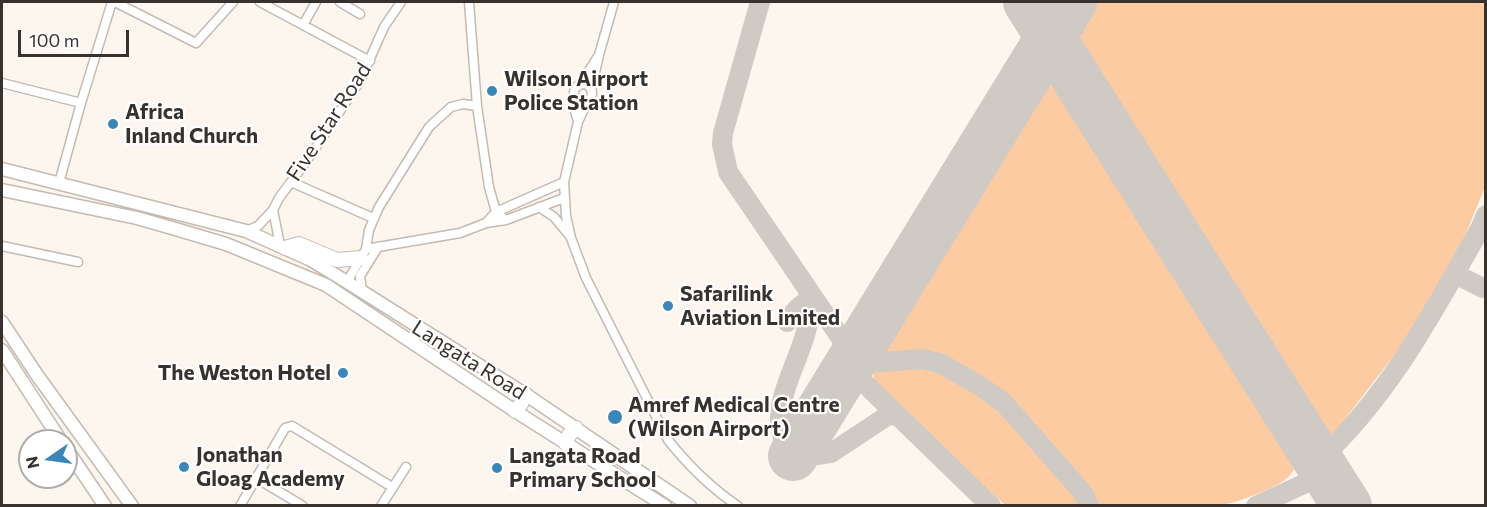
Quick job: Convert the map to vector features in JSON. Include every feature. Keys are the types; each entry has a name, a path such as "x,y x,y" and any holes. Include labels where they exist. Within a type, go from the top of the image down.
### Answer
{"main road":[{"name":"Langata Road","path":"2,169 243,230 282,246 321,266 525,394 690,506"},
{"name":"Langata Road","path":"2,177 180,220 243,230"},
{"name":"Langata Road","path":"2,190 137,218 215,241 326,285 515,411 665,506"},
{"name":"Langata Road","path":"2,197 240,250"},
{"path":"282,246 300,244 337,260 364,254"},
{"path":"2,322 132,506"},
{"path":"2,350 53,429"},
{"path":"515,411 525,394"},
{"path":"566,444 576,428"},
{"path":"78,441 82,438"},
{"path":"78,467 105,506"}],"street":[{"path":"59,183 81,103 114,2 196,43 233,2"},
{"path":"260,2 370,61"},
{"path":"303,25 316,2"},
{"path":"344,2 360,14"},
{"name":"Five Star Road","path":"243,230 258,226 273,210 360,81 384,27 401,2"},
{"path":"469,2 477,106 489,188 496,212 506,220"},
{"path":"614,2 599,55 591,96 578,122 564,182 564,198 571,238 586,278 668,440 696,472 738,506"},
{"path":"578,122 574,107 575,91 599,55"},
{"path":"2,83 81,103"},
{"path":"580,85 588,86 591,90"},
{"path":"575,97 579,101 588,100"},
{"path":"347,282 364,254 373,218 387,191 435,120 451,107 463,104 477,106"},
{"path":"291,182 373,218"},
{"path":"486,223 496,212 564,182"},
{"path":"364,254 378,247 460,233 486,223 506,220 564,198"},
{"path":"539,207 554,216 571,238"},
{"path":"273,210 282,246"},
{"path":"2,246 78,262"},
{"path":"362,292 360,276 378,247"},
{"path":"240,506 285,428 292,426 392,487"},
{"path":"381,506 406,467"},
{"path":"256,478 303,506"}],"shaded area":[{"path":"1096,2 1485,2 1485,187 1464,238 1428,311 1325,445 1075,37"},
{"path":"1052,77 1059,77 1062,81 1299,457 1291,474 1269,489 1222,505 1005,505 888,397 875,380 871,370 872,359 1046,81"}],"taxiway":[{"path":"760,2 723,133 722,144 728,172 843,341 852,344 866,337"},
{"path":"1319,460 1367,408 1409,351 1486,215"},
{"path":"1455,274 1483,288"},
{"path":"784,440 780,422 781,404 807,329 810,311 808,292"},
{"path":"787,322 800,306 808,303 818,306"},
{"path":"862,354 859,378 991,506"},
{"path":"859,364 921,359 940,363 980,386 1004,403 1083,493 1089,506"},
{"path":"807,457 831,453 887,416 897,415"},
{"path":"1309,445 1318,465 1316,474"},
{"path":"1256,506 1319,477 1330,483 1347,506"}],"runway":[{"path":"1028,2 1347,506"},
{"path":"793,456 1072,2"}],"place":[{"name":"Wilson Airport Police Station","path":"492,91"},
{"name":"Africa Inland Church","path":"113,124"},
{"name":"Safarilink Aviation Limited","path":"668,306"},
{"name":"The Weston Hotel","path":"343,373"},
{"name":"Amref Medical Centre (Wilson Airport)","path":"615,417"},
{"name":"Jonathan Gloag Academy","path":"184,467"},
{"name":"Langata Road Primary School","path":"497,468"}]}
